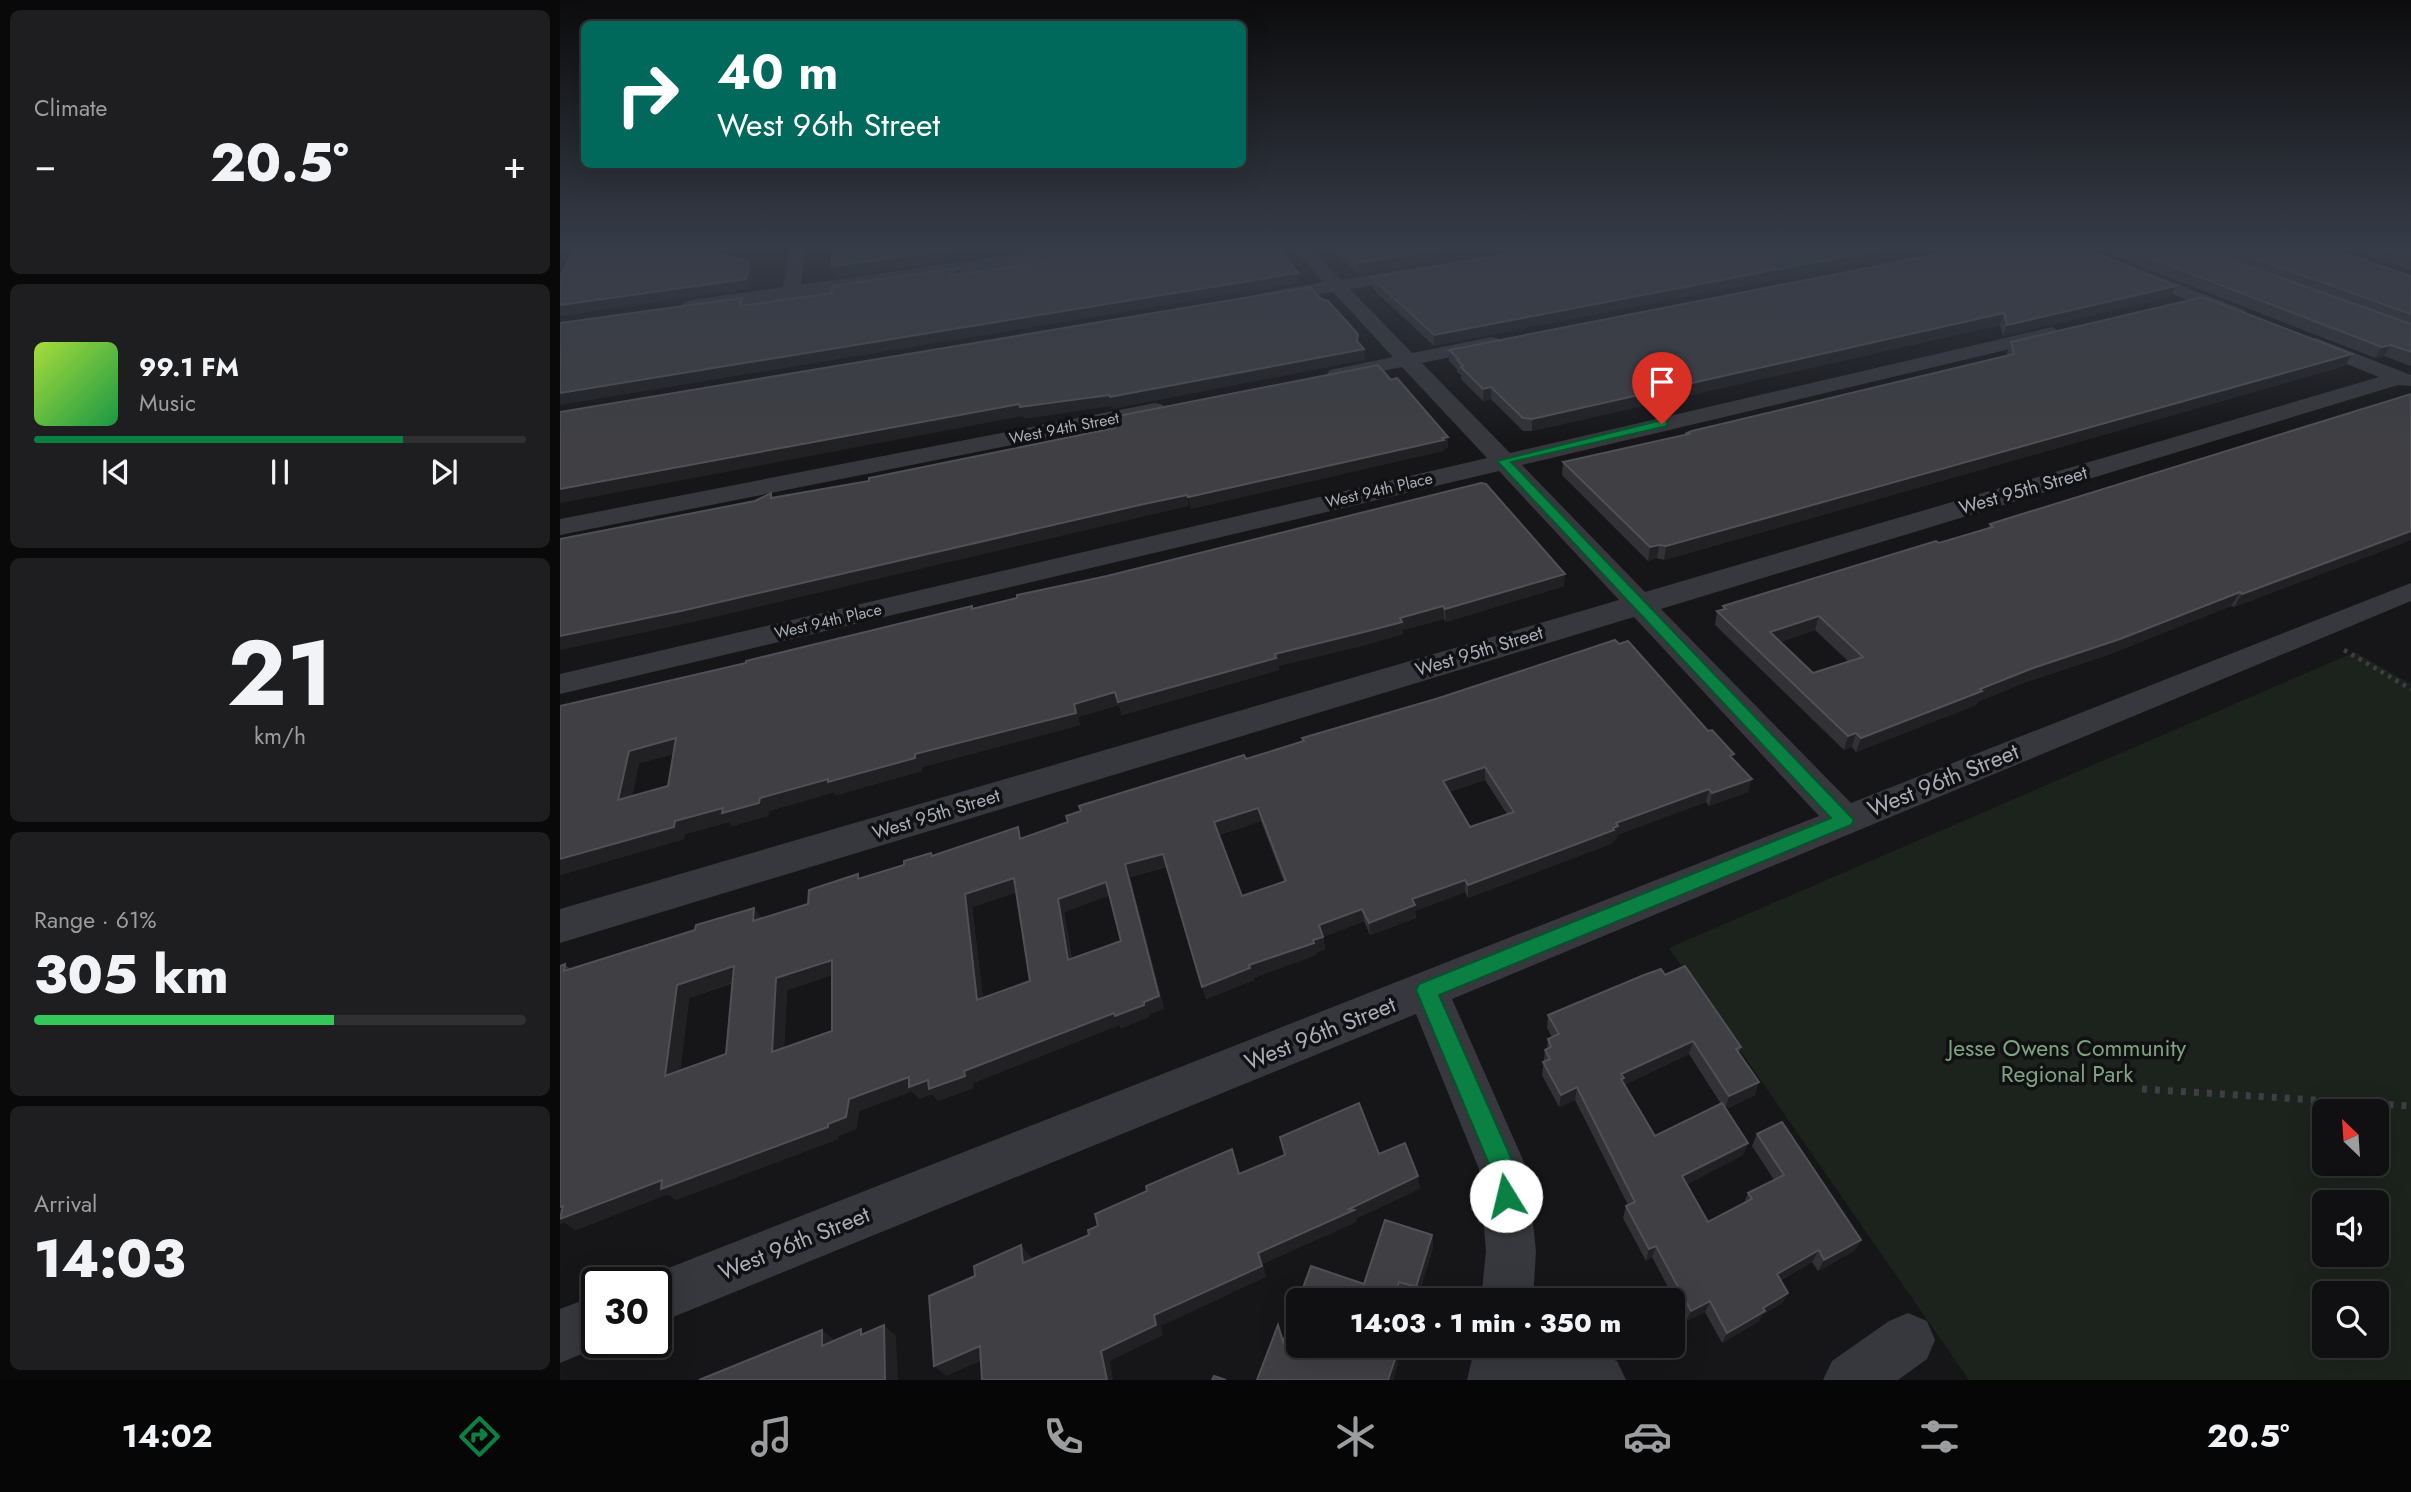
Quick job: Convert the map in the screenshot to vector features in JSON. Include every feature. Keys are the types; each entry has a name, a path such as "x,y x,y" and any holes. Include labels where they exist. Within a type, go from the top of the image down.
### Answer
{"street":[{"path":"1362,312 1844,820"},
{"path":"2234,312 2250,319"},
{"name":"West 94th Place","path":"560,684 2079,327"},
{"path":"2287,334 2405,380"},
{"path":"1321,377 1511,340"},
{"name":"West 95th Street","path":"560,926 1639,603 2405,380"},
{"name":"West 94th Street","path":"560,527 1175,406"},
{"name":"West 96th Street","path":"672,1292 1427,990 2411,591"},
{"path":"1427,990 1503,1169 1511,1251 1507,1288"},
{"path":"560,1336 581,1327"},
{"path":"1851,1380 1908,1340"},
{"path":"1539,1358 1598,1380"}],"path":[{"path":"2344,650 2411,689"},
{"path":"2142,1089 2411,1106"}],"green space":[{"name":"Jesse Owens Community Regional Park","path":"2355,652 2411,684 2411,1380 1969,1380 1669,948"}],"building":[{"path":"637,312 1056,312 560,393 560,323"},
{"path":"1158,312 1338,312 1358,334 1357,341 1364,349 1110,397 1020,407 1019,404 560,489 560,412"},
{"path":"1409,312 1552,312 1434,335"},
{"path":"1641,312 2062,312 2007,325 2004,313 1532,419 1523,418 1491,387 1483,389 1461,367 1463,366 1457,360 1459,359 1449,350"},
{"path":"2137,312 2243,312 2352,354 1666,546 1650,547 1563,462 1689,434 1687,433 2014,354 2011,342"},
{"path":"2292,312 2378,312 2411,324 2411,352 2391,345 2382,347"},
{"path":"1378,365 1391,380 1397,378 1448,437 560,636 560,539 755,501 771,493 771,498 869,481 869,478 1115,428 1113,417"},
{"path":"2411,394 2411,531 2242,594 2240,592 2120,639 2033,668 1861,738 1856,733 1848,736 1717,611 1726,609 1723,606 1936,541 1939,543 1993,527 1990,524","holes":["1819,616 1863,657 1813,673 1770,632"]},
{"path":"1481,483 1486,484 1565,574 1445,609 1443,606 1400,618 1402,622 1275,654 1276,658 1118,702 1115,692 1074,704 1076,713 915,754 915,758 760,798 759,803 722,813 723,808 675,821 674,827 560,859 560,706 972,606 972,609 1017,598 1017,595 1107,576","holes":["676,738 668,786 618,800 629,751"]},
{"path":"1615,640 1619,644 1628,641 1708,731 1712,730 1734,754 1730,756 1752,779 1712,793 1709,789 1616,823 1618,826 1613,828 1614,830 1468,885 1465,880 1412,899 1415,905 1369,923 1362,909 1319,925 1323,937 1313,940 1314,943 1249,965 1250,968 1202,987 1163,854 1125,864 1159,996 1144,1002 1144,1005 1115,1016 1114,1013 964,1071 965,1076 929,1089 928,1080 909,1087 909,1077 849,1099 846,1117 828,1124 828,1127 661,1189 662,1180 560,1219 563,1206 560,1207 560,966 565,964 564,971 695,930 696,925 754,908 753,921 808,904 809,890 858,874 858,879 904,865 904,861 931,853 932,856 1018,827 1020,839 1068,822 1066,816 1081,811 1079,806 1244,755 1246,759 1304,741 1302,738 1439,698","holes":["1485,767 1514,812 1470,827 1443,781","1258,808 1286,881 1242,896 1214,822","1014,878 1030,981 977,1000 965,894","1106,882 1121,941 1068,960 1058,899","832,960 832,1031 772,1052 776,978","734,966 726,1054 665,1076 677,985"]},
{"path":"1685,966 1741,1047 1736,1049 1759,1082 1729,1096 1693,1041 1621,1074 1624,1078 1621,1079 1655,1136 1722,1103 1748,1143 1682,1176 1708,1222 1752,1199 1748,1193 1784,1175 1757,1134 1782,1122 1861,1240 1824,1260 1819,1250 1777,1274 1788,1293 1763,1308 1765,1311 1727,1333 1710,1301 1691,1311 1685,1300 1685,1288 1679,1288 1656,1246 1649,1249 1626,1206 1635,1202 1577,1087 1561,1095 1543,1062 1550,1059 1545,1050 1551,1047 1548,1039 1559,1034 1548,1015 1661,969 1665,975"},
{"path":"1359,1103 1379,1154 1405,1143 1418,1176 1349,1209 1354,1210 1258,1253 1262,1266 1154,1315 1156,1325 1101,1351 1107,1380 982,1380 980,1346 934,1366 929,1296 975,1276 974,1266 1021,1245 1023,1263 1089,1235 1088,1230 1098,1226 1095,1214 1147,1191 1146,1186 1232,1149 1239,1174 1285,1155 1280,1137"},
{"path":"1385,1220 1432,1235 1416,1287 1399,1282 1397,1288 1303,1288 1311,1266 1364,1284"},
{"path":"884,1325 885,1380 699,1380 822,1330 822,1346 861,1329 861,1335"},
{"path":"1278,1325 1283,1342 1286,1334 1286,1358 1395,1358 1388,1380 1257,1380"}],"route":[{"path":"1506,1196 1503,1169 1427,990 1844,820 1503,461 1662,424"}]}
